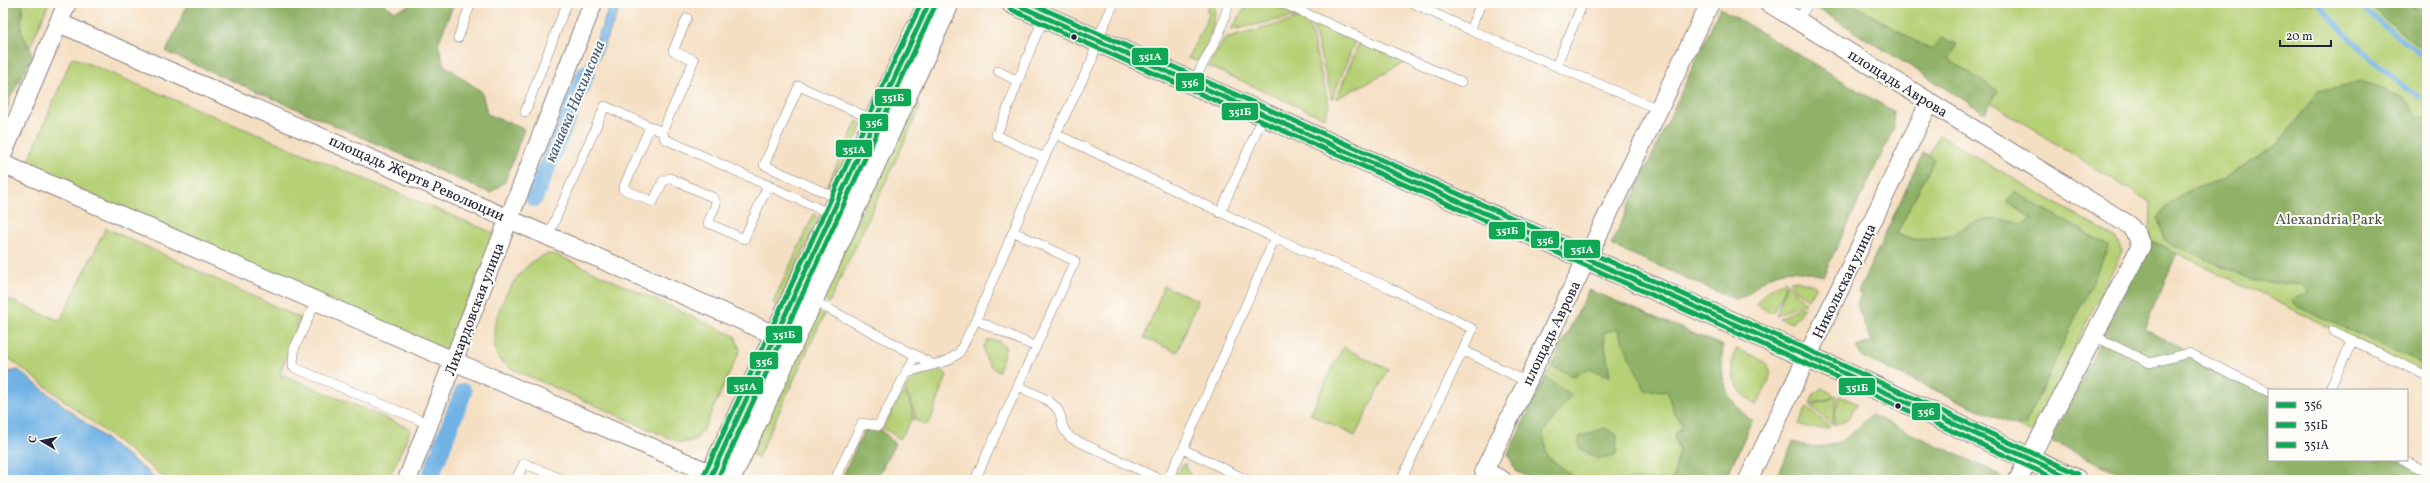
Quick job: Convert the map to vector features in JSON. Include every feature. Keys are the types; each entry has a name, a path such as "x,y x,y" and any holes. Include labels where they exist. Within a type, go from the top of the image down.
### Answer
{"street":[{"path":"3,153 67,3"},
{"name":"Лихардовская улица","path":"407,480 593,3"},
{"path":"3,164 716,478 783,339 882,124 929,3"},
{"path":"882,124 948,3"},
{"path":"1013,3 1807,357 2075,480"},
{"name":"площадь Аврова","path":"1502,480 1482,476 1710,3"},
{"name":"площадь Аврова","path":"1769,3 2129,225 2136,235 2141,246 2018,480"},
{"name":"площадь Жертв Революции","path":"59,23 509,218 783,339"},
{"name":"Никольская улица","path":"1748,480 1929,103"}],"lane":[{"path":"458,38 471,3"},
{"path":"525,112 567,3"},
{"path":"907,372 947,361 959,353 976,320 1044,158 1092,60 1097,40 1114,3"},
{"path":"1193,83 1219,34 1229,3"},
{"path":"1282,3 1461,82"},
{"path":"1413,3 1470,30 1658,109"},
{"path":"1470,30 1481,3"},
{"path":"1556,66 1583,3"},
{"path":"1798,21 1808,3"},
{"path":"1044,158 996,135 1010,105 1017,81 1045,17"},
{"path":"662,132 694,60 673,51 687,18"},
{"path":"998,71 1017,81"},
{"path":"843,210 764,165 799,86 882,124"},
{"path":"548,236 605,106 662,132 665,139 768,185 843,210"},
{"path":"1220,212 1264,115"},
{"path":"650,127 623,189 652,202 663,181 670,178 714,198 716,204 708,223 744,239 768,185"},
{"path":"1056,134 1275,238 1390,288 1473,329 1401,480"},
{"path":"975,480 1075,261 1014,232"},
{"path":"1167,480 1183,450 1275,238"},
{"path":"803,296 934,365"},
{"path":"316,301 294,349 293,367 428,424"},
{"path":"976,320 1036,347"},
{"path":"2333,331 2427,376"},
{"path":"2094,336 2150,363 2189,353 2268,392"},
{"path":"2328,389 2353,340"},
{"path":"1463,350 1527,382"},
{"path":"835,480 862,423 878,426 915,356"},
{"path":"1018,386 1055,405 1060,412 1062,429 1071,438 1161,480"},
{"path":"1183,450 1247,480"},
{"path":"2405,461 2427,472"},
{"path":"516,480 524,463 563,480"}],"green space":[{"path":"3,3 49,3 3,109"},
{"path":"3,3 23,3 21,31 33,55 11,96 3,126"},
{"path":"188,3 383,3 394,11 408,7 411,3 454,3 438,44 444,65 482,92 487,114 524,129 505,182 490,193 166,52"},
{"path":"1210,3 1214,3 1215,6 1214,21 1208,41 1197,61 1188,58 1210,13 1206,11"},
{"path":"1248,3 1269,3 1297,16 1231,30"},
{"path":"1809,3 1851,3 1931,50 1941,38 1957,44 1949,60 1998,91 1985,113"},
{"path":"1832,3 2427,3 2427,375 2150,240 2151,203"},
{"path":"2366,3 2394,3 2427,10 2427,53"},
{"path":"1720,8 1893,111 1894,128 1823,276 1793,270 1778,272 1764,280 1748,294 1734,299 1611,245"},
{"path":"1301,18 1308,21 1329,105 1324,118 1208,66 1225,39"},
{"path":"1312,23 1355,41 1332,99"},
{"path":"1359,43 1406,62 1336,99"},
{"path":"72,57 496,234 449,351 26,167"},
{"name":"Alexandria Park","path":"2362,81 2403,96 2417,117 2427,121 2427,365 2298,307 2292,300 2309,293 2303,285 2255,281 2164,240 2158,218 2168,205 2187,191 2224,179 2278,144 2318,92"},
{"path":"915,98 921,106 829,303 822,298"},
{"path":"857,121 863,124 833,189 827,186"},
{"path":"1939,135 2116,238 2122,251 2032,433 1887,369 1881,306 1861,294"},
{"path":"1923,153 1935,158 1897,233 1902,236 1914,239 1928,239 1948,236 1974,223 1989,219 2023,224 2033,219 2007,201 2014,192 2109,246 2025,425 2013,425 1862,357 1856,347 1871,342 1857,304 1861,294 1858,292"},
{"path":"814,214 819,218 778,306 773,303"},
{"path":"106,228 300,318 280,374 411,429 388,480 168,480 10,359 3,362 3,297 60,321"},
{"path":"2150,240 2177,253 2144,329 2268,393 2268,461 2400,461 2427,475 2427,480 2134,480 2051,441"},
{"path":"549,254 557,255 735,336 740,350 705,427 695,440 681,443 512,369 500,360 494,347 494,332 497,315 504,298 514,282 525,269 537,259"},
{"path":"1797,280 1816,286 1808,300 1794,288 1790,281"},
{"path":"1785,281 1784,291 1773,313 1756,305 1768,290"},
{"path":"1787,283 1806,304 1795,306 1776,316"},
{"path":"1164,286 1198,300 1177,352 1144,338"},
{"path":"1589,290 1723,346 1722,369 1726,388 1736,405 1752,421 1725,480 1535,480 1516,471 1508,454"},
{"path":"1589,290 1723,346 1722,369 1726,388 1736,405 1752,421 1725,480 1673,480 1679,450 1674,436 1683,426 1674,413 1667,391 1645,390 1617,329 1603,333 1610,376 1588,369 1573,376 1551,366"},
{"path":"1799,307 1804,308 1792,323 1780,318"},
{"path":"817,311 824,315 758,457 750,453"},
{"path":"988,340 998,341 1006,347 999,371 995,370 987,362 984,346"},
{"path":"1343,347 1388,369 1355,436 1310,414"},
{"path":"1736,349 1760,359 1770,369 1768,382 1756,405 1743,394 1735,380 1732,365"},
{"path":"940,369 947,375 931,420 926,425 916,420 910,399 904,390 913,379"},
{"path":"1545,377 1571,395 1543,433 1547,456 1578,480 1535,480 1516,471 1508,454"},
{"path":"1822,388 1834,395 1825,401 1810,403 1814,394"},
{"path":"903,392 909,400 914,420 912,419 900,439 883,428"},
{"path":"1837,395 1832,425 1810,405 1825,402"},
{"path":"1840,396 1858,404 1847,419 1834,425 1834,416"},
{"path":"1807,407 1830,427 1814,428 1799,424"},
{"path":"1871,415 1999,474 2002,480 1776,480 1793,442 1817,446 1827,446 1836,443 1853,432"},
{"path":"873,426 882,430 895,444 877,478 879,480 844,480 844,473 866,427"},
{"path":"1605,428 1617,435 1616,455 1598,459 1579,448 1579,437"},
{"path":"1185,463 1192,480 1172,480"}],"water":[{"path":"611,3 622,3 581,100 575,94"},
{"path":"18,370 158,480 3,480 3,373"}],"waterway":[{"path":"2318,3 2366,54 2405,87 2420,97"},
{"path":"2358,3 2368,13 2427,59"},
{"name":"канавка Нахимсона","path":"534,198 586,73"},
{"name":"канавка Нахимсона","path":"429,480 463,392"}],"transit line":[{"name":"351А","path":"703,477 921,3"},
{"name":"356","path":"709,480 929,3"},
{"name":"356","path":"1013,3 1837,370 2075,480"},
{"name":"351А","path":"1030,3 1840,364 2078,474"},
{"name":"351Б","path":"717,480 935,6"},
{"name":"351Б","path":"1010,9 1834,376 2058,480"}]}
